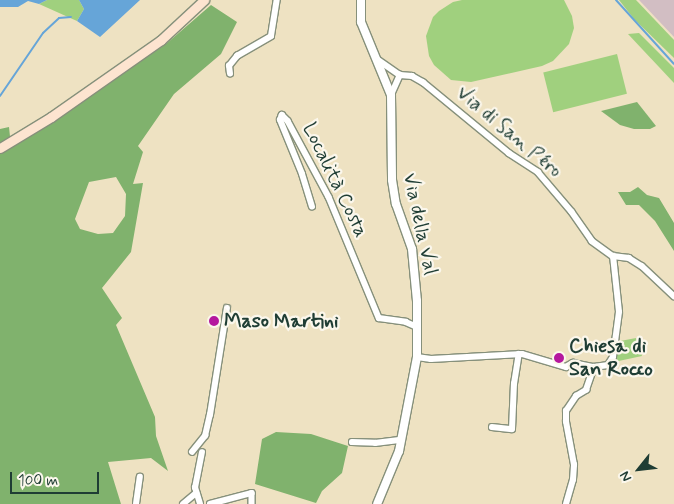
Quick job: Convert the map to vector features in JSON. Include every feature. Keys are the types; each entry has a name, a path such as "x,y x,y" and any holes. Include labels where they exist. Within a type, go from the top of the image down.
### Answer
{"main road":[{"path":"0,148 51,117 161,40 204,0"}],"street":[{"path":"230,74 229,66 237,56 271,36 276,0"},
{"name":"Via della Val","path":"358,2 361,22 391,95 392,180 396,204 412,249 417,301 417,357 399,451 377,504"},
{"name":"Via di San Péro","path":"377,59 398,73 412,76 423,82 509,153 538,172 572,212 592,241 613,256 629,258 642,266 674,296"},
{"path":"386,79 398,73"},
{"path":"391,95 398,73"},
{"name":"Località Costa","path":"312,207 302,174 280,120 282,115 288,121 330,197 379,318 406,322 417,327"},
{"path":"417,357 431,359 519,354 566,367 573,363 594,367 608,365 612,357 619,312 613,256"},
{"path":"192,452 205,436 227,308"},
{"path":"492,427 512,429 514,384 519,354"},
{"path":"566,504 573,480 574,465 566,422 566,411 576,396 586,390 594,367"},
{"path":"352,442 375,443 401,440"},
{"path":"200,504 196,494 195,481 202,453"},
{"path":"136,504 140,478"},
{"path":"210,504 252,493 252,504"},
{"path":"183,504 196,494"}],"shaded area":[{"path":"639,0 674,0 674,37"}],"green space":[{"path":"47,0 79,0 84,9 77,21 39,4"},
{"path":"462,0 564,0 572,16 574,28 569,44 553,61 542,66 471,82 451,80 434,65 429,56 426,36 433,17 439,11 453,2"},
{"path":"619,0 636,0 674,40 674,58 634,19"},
{"path":"211,5 237,22 221,54 174,94 138,146 143,152 133,184 143,183 131,252 102,288 122,318 116,325 155,417 156,436 168,471 151,458 108,462 121,504 0,504 0,129 9,127 11,146 166,44","holes":["116,177 126,194 125,216 113,233 98,234 80,229 75,219 89,182"]},
{"path":"639,33 674,68 674,83 628,34"},
{"path":"617,54 627,94 553,112 543,72"},
{"path":"637,102 656,126 650,129 634,129 620,125 601,111"},
{"path":"638,187 647,195 659,198 674,223 674,251 655,221 639,205 626,205 618,192 630,192"},
{"path":"636,338 642,356 614,362 615,342"},
{"path":"276,432 311,434 348,446 342,473 322,491 316,503 255,484 262,439"}],"water":[{"path":"0,0 47,0 39,4 28,1 18,7 0,7"},
{"path":"79,0 140,0 100,37 77,21 84,9"}],"waterway":[{"path":"616,0 674,64"},
{"path":"0,96 43,33 59,18 71,17"}],"place":[{"name":"Maso Martini","path":"214,321"},
{"name":"Chiesa di San Rocco","path":"559,358"}]}
